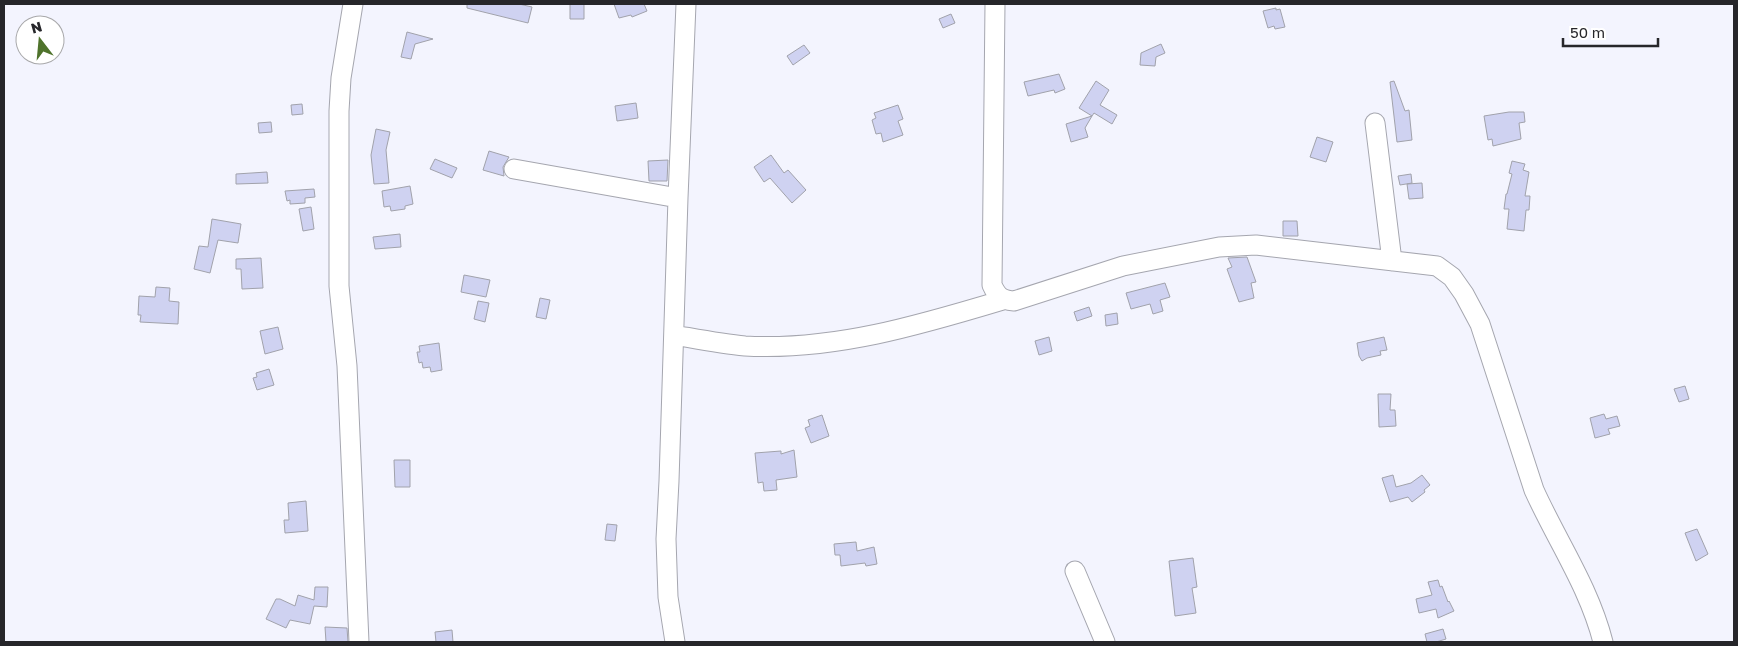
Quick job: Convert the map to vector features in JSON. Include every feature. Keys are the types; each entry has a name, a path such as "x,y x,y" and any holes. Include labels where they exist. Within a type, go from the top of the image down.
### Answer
{"street":[{"path":"353,4 339,111 339,276 348,375 359,642"},
{"path":"675,642 668,597 666,539 686,4"},
{"path":"995,4 992,285 996,294 1003,300"},
{"path":"1375,124 1392,260"},
{"path":"514,169 678,198"},
{"path":"674,335 744,346 784,346 847,340 919,325 1003,300 1014,301 1123,266 1220,246 1239,244 1437,266 1452,277 1464,294 1480,324 1534,490 1580,579 1600,629 1603,642"},
{"path":"1075,571 1104,642"}],"building":[{"path":"467,4 519,4 532,7 528,23 467,8"},
{"path":"570,4 584,4 584,19 570,19"},
{"path":"614,4 644,4 647,11 632,17 631,15 619,18"},
{"path":"1276,8 1276,10 1280,9 1285,27 1275,29 1274,26 1268,28 1263,11"},
{"path":"951,14 955,23 943,28 939,19"},
{"path":"407,32 433,39 415,44 411,59 401,57"},
{"path":"1161,44 1165,53 1156,57 1155,66 1140,65 1141,53"},
{"path":"804,45 810,53 793,65 787,56"},
{"path":"1059,74 1065,89 1055,93 1054,90 1028,96 1024,82"},
{"path":"1096,81 1109,90 1100,105 1117,115 1112,124 1094,113 1092,116 1079,108"},
{"path":"1394,81 1405,111 1409,110 1412,140 1397,142 1390,82"},
{"path":"636,103 638,118 617,121 615,106"},
{"path":"302,104 303,114 292,115 291,105"},
{"path":"898,105 903,119 898,121 903,135 883,142 881,133 876,134 872,120 876,118 874,113"},
{"path":"1524,112 1525,122 1519,123 1521,139 1493,146 1492,139 1488,140 1484,116"},
{"path":"1092,116 1085,128 1088,137 1071,142 1066,124"},
{"path":"271,122 272,132 259,133 258,123"},
{"path":"376,129 390,132 386,150 389,183 374,184 371,155"},
{"path":"1317,137 1333,142 1326,162 1310,157"},
{"path":"489,151 509,157 503,167 504,176 483,170"},
{"path":"771,155 784,173 788,170 806,190 792,203 770,178 764,182 754,167"},
{"path":"435,159 457,168 452,178 430,169"},
{"path":"668,160 667,181 649,181 648,161"},
{"path":"1512,161 1525,164 1523,170 1529,172 1525,196 1530,196 1529,210 1526,210 1524,231 1507,229 1509,209 1504,209 1512,174 1509,173"},
{"path":"267,172 268,183 236,184 236,174"},
{"path":"1411,174 1412,183 1400,185 1398,176"},
{"path":"1422,183 1423,198 1409,199 1407,184"},
{"path":"410,186 413,204 405,206 405,209 391,211 390,206 384,207 382,191"},
{"path":"314,189 315,197 305,198 305,203 290,204 290,200 287,201 285,191"},
{"path":"311,207 314,229 303,231 299,209"},
{"path":"212,219 241,224 238,243 218,240 210,273 194,269 199,246 208,247"},
{"path":"1283,221 1297,221 1298,236 1283,236"},
{"path":"400,234 401,247 375,249 373,237"},
{"path":"1247,257 1256,282 1251,283 1254,298 1239,302 1227,269 1232,267 1228,258"},
{"path":"261,258 263,288 242,289 241,269 236,269 236,259"},
{"path":"464,275 490,280 486,297 461,292"},
{"path":"1165,283 1170,297 1160,300 1163,311 1153,314 1150,304 1131,309 1126,293"},
{"path":"156,287 170,288 169,301 179,302 178,324 140,322 141,315 138,315 139,296 155,297"},
{"path":"540,298 550,300 546,319 536,317"},
{"path":"478,301 489,303 485,322 474,319"},
{"path":"1089,307 1092,316 1077,321 1074,312"},
{"path":"1117,313 1118,324 1106,326 1105,315"},
{"path":"278,327 283,349 265,354 260,331"},
{"path":"1049,337 1052,351 1039,355 1035,341"},
{"path":"1384,337 1387,350 1380,351 1381,355 1362,361 1359,356 1357,343"},
{"path":"439,343 442,370 431,372 430,367 423,368 422,362 419,363 417,352 420,352 419,346"},
{"path":"269,369 274,385 257,390 253,378 257,377 256,373"},
{"path":"1685,386 1689,399 1679,402 1674,389"},
{"path":"1378,394 1391,394 1390,410 1395,410 1396,426 1379,427"},
{"path":"1604,414 1606,419 1617,416 1620,426 1608,429 1610,434 1595,438 1590,418"},
{"path":"822,415 829,436 811,443 805,428 810,426 808,420"},
{"path":"794,450 797,477 776,480 777,490 764,491 763,482 758,483 755,453 781,451 781,454"},
{"path":"394,460 410,460 410,487 395,487"},
{"path":"1393,475 1396,487 1411,483 1422,475 1430,485 1424,490 1425,492 1412,502 1408,497 1390,502 1382,478"},
{"path":"306,501 308,531 285,533 284,520 289,520 288,503"},
{"path":"607,524 617,525 615,541 605,540"},
{"path":"1697,529 1708,554 1696,561 1685,533"},
{"path":"856,542 857,551 874,547 877,564 866,566 865,563 841,566 840,555 835,555 834,544"},
{"path":"1193,558 1197,587 1192,588 1196,613 1175,616 1169,561"},
{"path":"1438,580 1454,611 1438,618 1436,609 1419,613 1416,599 1432,595 1428,582"},
{"path":"315,587 328,587 327,607 314,606 310,624 290,620 286,628 266,619 276,599 295,606 298,595 314,600"},
{"path":"325,627 347,628 348,642 326,642"},
{"path":"1443,629 1446,639 1427,642 1425,634"},
{"path":"452,630 453,642 436,642 435,632"}]}
